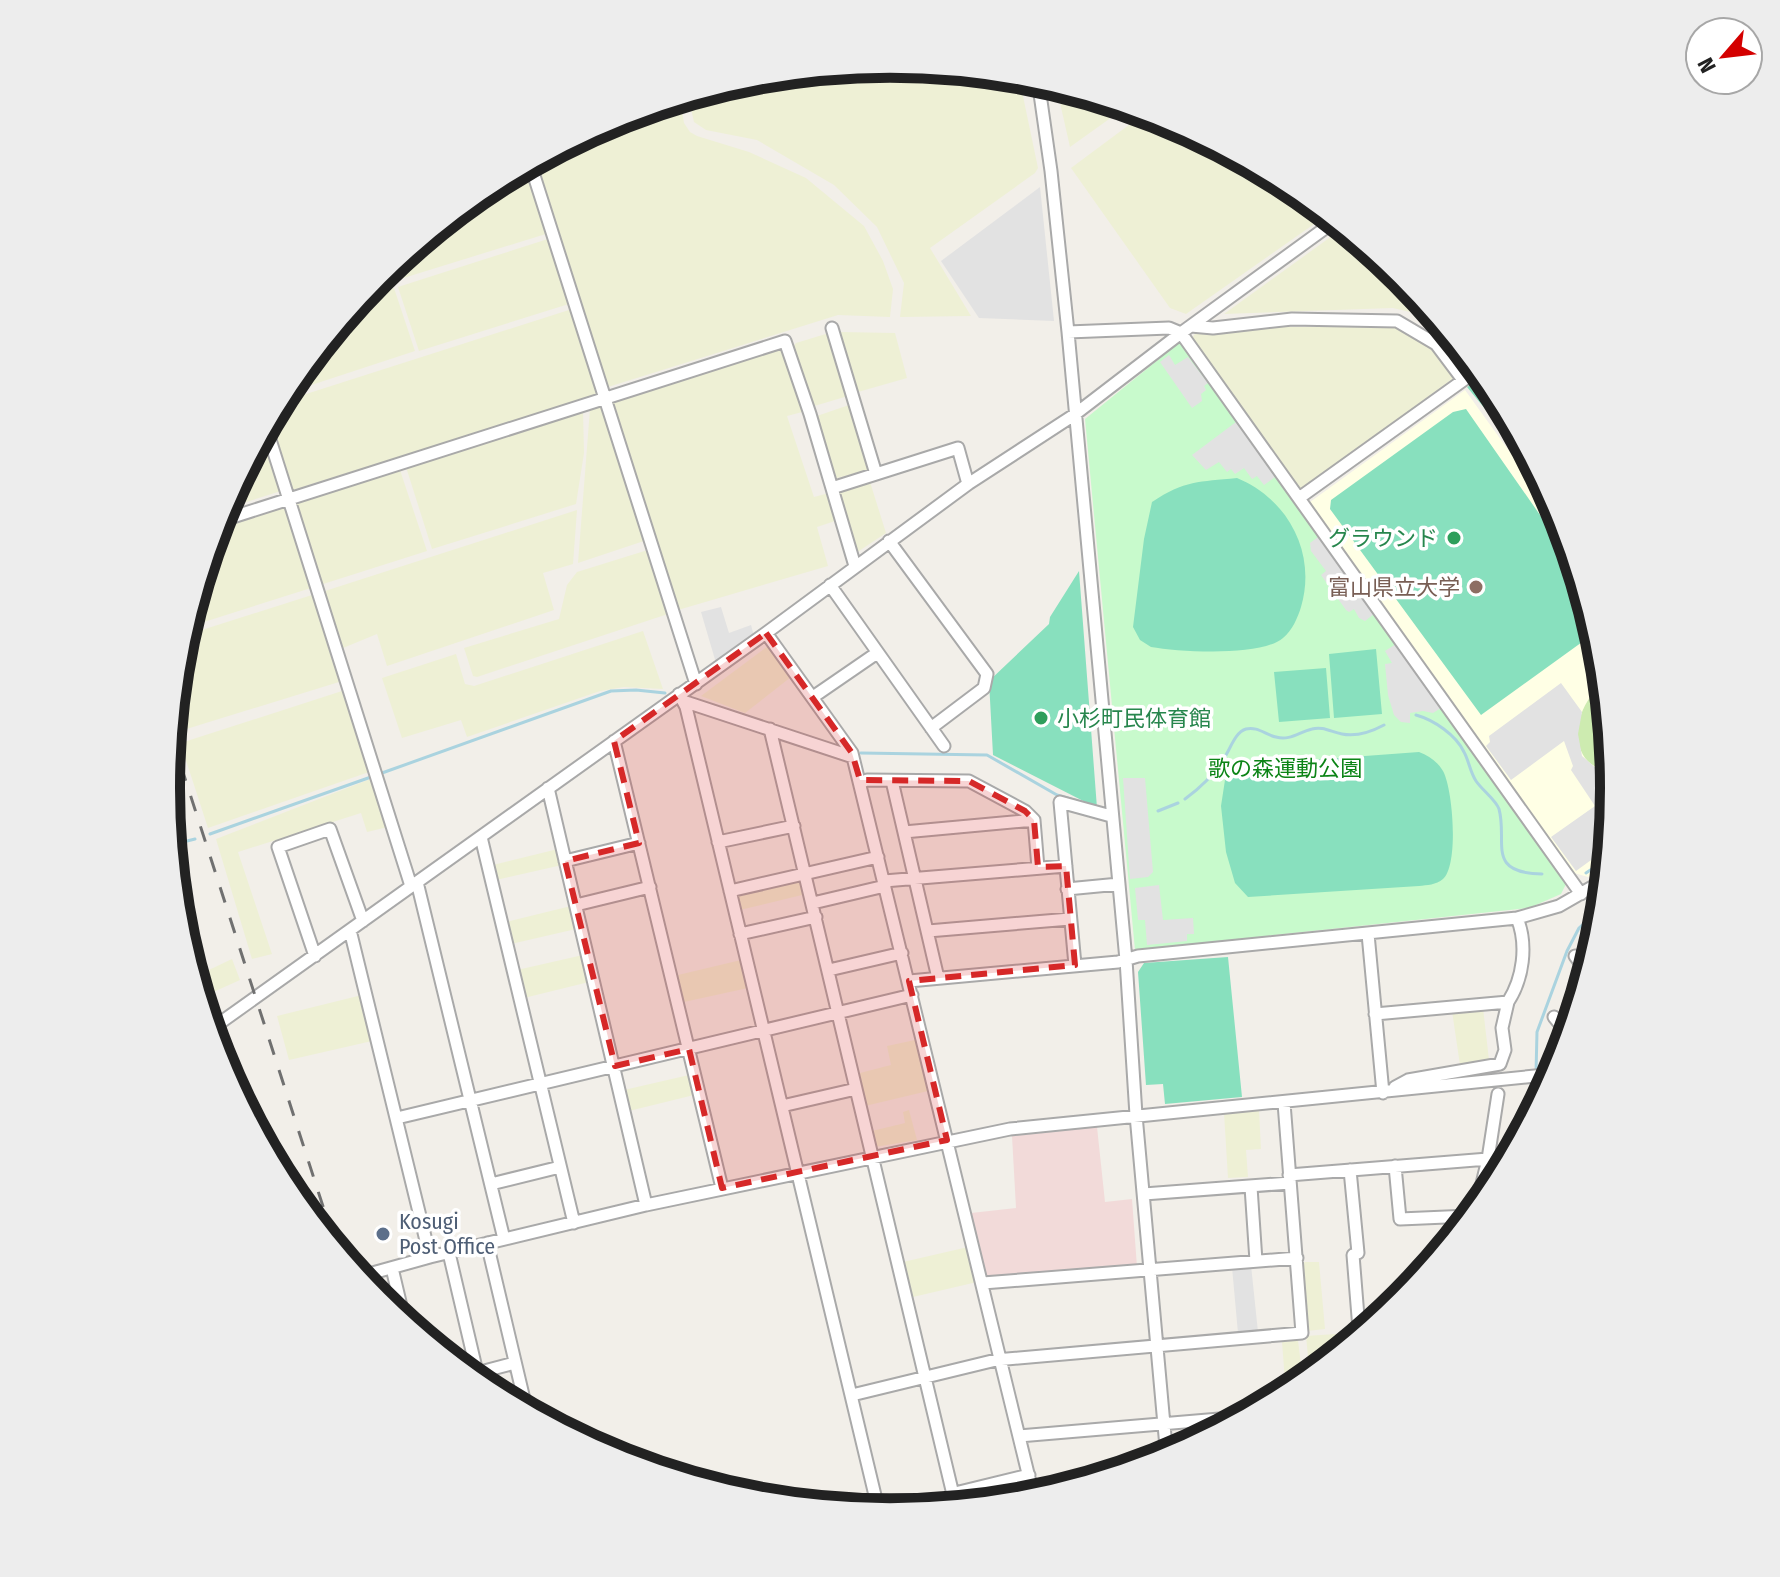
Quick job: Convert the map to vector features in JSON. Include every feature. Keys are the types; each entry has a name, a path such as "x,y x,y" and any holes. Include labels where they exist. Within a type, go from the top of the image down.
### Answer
{"street":[{"path":"1040,94 1068,332 1126,960 1136,1115 1166,1443"},
{"path":"533,174 696,684"},
{"path":"219,1023 614,741 681,698 889,541 968,484 1074,415 1326,228"},
{"path":"1068,332 1213,328 1292,319 1397,321 1436,344 1463,380"},
{"path":"832,328 876,474"},
{"path":"1186,329 1299,498 1581,894"},
{"path":"234,517 785,341 855,566"},
{"path":"1299,498 1468,376"},
{"path":"270,442 414,884 504,1239"},
{"path":"832,488 958,448 968,484"},
{"path":"889,541 987,674 984,688 931,728"},
{"path":"830,585 944,746"},
{"path":"766,633 853,757 1031,1485"},
{"path":"813,697 877,653"},
{"path":"681,698 853,757"},
{"path":"681,698 876,1498"},
{"path":"770,729 955,1493 1029,1475"},
{"path":"614,741 722,1188"},
{"path":"860,783 867,780 969,781 1025,811 1034,820 1038,868"},
{"path":"892,781 938,978"},
{"path":"548,788 646,1205"},
{"path":"1075,965 1060,802 1111,816"},
{"path":"904,832 1034,820"},
{"path":"718,842 794,826"},
{"path":"315,956 278,847 330,829 363,921"},
{"path":"481,837 574,1223"},
{"path":"565,861 639,843"},
{"path":"730,891 878,857"},
{"path":"813,903 916,878 1066,866"},
{"path":"1067,889 1119,884"},
{"path":"576,905 650,887"},
{"path":"909,981 1517,918 1559,906 1593,887"},
{"path":"740,934 816,917"},
{"path":"1386,1091 1408,1080 1500,1064 1505,1050 1502,1028 1508,1002 1517,989 1523,970 1517,918"},
{"path":"928,931 1070,919"},
{"path":"350,930 430,1257"},
{"path":"1368,934 1386,1091"},
{"path":"829,970 902,953"},
{"path":"1575,956 1579,961"},
{"path":"397,1118 912,995"},
{"path":"1375,1014 1508,1002"},
{"path":"1554,1017 1560,1024"},
{"path":"371,1273 646,1205 797,1171 1010,1129 1538,1078"},
{"path":"782,1106 856,1089"},
{"path":"1483,1180 1498,1094"},
{"path":"852,1395 1001,1361 1302,1333 1284,1103"},
{"path":"1144,1194 1251,1187 1350,1170 1488,1159"},
{"path":"1395,1166 1400,1219 1459,1214"},
{"path":"491,1184 560,1167"},
{"path":"1350,1170 1359,1322"},
{"path":"1251,1187 1256,1261"},
{"path":"487,1243 523,1397"},
{"path":"449,1253 472,1362"},
{"path":"983,1283 1297,1258"},
{"path":"392,1268 400,1302"},
{"path":"487,1373 515,1363"},
{"path":"1019,1436 1217,1419"}],"highlighted area":[{"path":"766,633 852,753 860,780 969,781 1025,811 1034,820 1038,867 1066,866 1075,965 909,981 947,1140 722,1188 689,1049 615,1066 565,861 639,843 614,741"}],"shaded area":[{"path":"890,78 983,84 1022,91 1038,168 930,248 971,316 900,317 904,283 877,227 834,185 757,140 706,130 694,122 691,107 797,84"},
{"path":"1059,99 1115,115 1070,147"},
{"path":"682,110 684,123 697,136 749,152 806,178 864,226 883,261 893,289 890,317 838,315 608,387 538,171 576,151 618,132"},
{"path":"1133,122 1204,151 1245,173 1318,221 1186,314 1170,308 1071,168"},
{"path":"530,176 549,233 397,280 457,225"},
{"path":"1040,187 1054,321 979,318 941,261"},
{"path":"1334,234 1418,314 1393,308 1224,314"},
{"path":"551,238 572,303 419,351 398,287"},
{"path":"394,288 415,351 304,388 326,356 383,292"},
{"path":"572,309 599,394 293,490 275,434 297,397"},
{"path":"1259,327 1397,327 1428,346 1455,377 1301,490 1192,338 1197,331"},
{"path":"839,332 895,333 907,378 858,392"},
{"path":"829,333 848,396 811,407 792,348 796,343"},
{"path":"783,346 806,411 787,416 814,497 829,493 838,520 817,527 828,566 678,610 611,403"},
{"path":"1169,355 1175,365 1188,357 1208,383 1201,394 1202,401 1192,408 1160,362"},
{"name":"グラウンド","path":"1465,390 1529,479 1563,560 1576,605 1587,650 1599,742 1599,835 1595,873 1588,877 1574,873 1310,502"},
{"path":"603,404 647,540 578,563 590,409"},
{"path":"852,404 873,469 833,479 814,417"},
{"path":"583,410 584,453 576,504 432,549 406,467"},
{"path":"1236,422 1275,477 1264,485 1257,476 1252,479 1244,468 1235,474 1231,469 1227,472 1219,462 1206,470 1192,455"},
{"path":"266,449 281,491 240,504"},
{"path":"399,467 427,551 320,585 293,502"},
{"path":"870,482 886,533 856,553 838,491"},
{"path":"285,506 311,588 200,623 217,560 232,523"},
{"path":"577,510 573,564 543,573 554,610 387,666 377,634 343,648 325,591"},
{"path":"1318,537 1374,614 1365,621 1354,609 1346,610 1321,575 1326,571 1311,551 1310,543"},
{"path":"651,549 671,613 473,676 464,648 559,619 567,585 577,572"},
{"path":"312,595 339,682 182,730 198,631"},
{"path":"721,607 729,633 751,625 754,636 716,663 701,612"},
{"path":"643,631 663,689 624,687 600,691 467,737 461,720 402,738 382,678 456,654 465,684 474,686"},
{"path":"1396,644 1441,708 1433,713 1410,713 1410,723 1401,722 1394,715 1388,695 1385,664 1392,663 1385,651"},
{"path":"768,646 791,677 745,713 701,696"},
{"path":"1561,683 1582,712 1578,734 1582,756 1600,769 1597,856 1576,871 1551,837 1595,806 1571,770 1573,766 1564,741 1511,780 1486,746 1490,742 1489,736"},
{"path":"342,691 369,772 208,828 181,745"},
{"path":"373,778 388,827 367,832 361,813 238,852 272,954 252,959 216,839"},
{"path":"1123,778 1145,778 1153,872 1148,877 1130,879"},
{"path":"558,849 562,865 496,880 493,865"},
{"path":"802,878 806,894 740,910 736,895"},
{"path":"1159,885 1163,920 1193,918 1194,934 1187,934 1187,941 1147,945 1145,920 1138,920 1135,888"},
{"path":"571,906 576,929 511,944 506,922"},
{"path":"583,955 589,982 524,998 517,970"},
{"path":"232,959 240,980 210,993 204,972"},
{"path":"741,960 748,988 684,1002 678,975"},
{"path":"362,995 372,1041 289,1060 277,1016"},
{"path":"1483,1008 1489,1060 1460,1065 1452,1011"},
{"path":"915,1040 928,1091 865,1106 856,1074 891,1065 887,1046"},
{"path":"689,1075 694,1095 629,1111 624,1090"},
{"path":"909,1110 917,1140 875,1147 872,1131 905,1123 903,1112"},
{"path":"1259,1110 1261,1149 1246,1150 1248,1177 1228,1178 1224,1113"},
{"path":"1097,1127 1105,1202 1132,1199 1137,1267 986,1277 971,1213 1016,1208 1012,1136"},
{"path":"968,1247 977,1282 913,1297 903,1262"},
{"path":"1319,1262 1325,1329 1307,1331 1302,1264"},
{"path":"1251,1265 1258,1332 1238,1333 1232,1267"},
{"path":"1346,1333 1309,1362 1306,1336"},
{"path":"1298,1340 1301,1367 1285,1379 1282,1342"}],"green space":[{"name":"歌の森運動公園","path":"1180,342 1567,882 1561,894 1529,908 1135,950 1085,419"},
{"path":"1473,383 1505,433 1467,387"},
{"name":"グラウンド","path":"1466,409 1552,532 1563,560 1585,640 1481,715 1330,509 1331,500 1453,412"},
{"path":"1237,478 1271,499 1294,530 1305,567 1305,587 1294,624 1283,638 1272,644 1239,651 1151,647 1140,640 1133,627 1152,502 1183,486"},
{"name":"小杉町民体育館","path":"1079,571 1097,808 993,755 989,681 1049,624 1050,617"},
{"path":"1376,649 1382,714 1334,718 1329,654"},
{"path":"1326,668 1330,718 1279,722 1274,672"},
{"path":"1593,692 1600,768 1587,760 1579,745 1579,725"},
{"path":"1419,752 1441,767 1447,780 1453,843 1448,871 1443,879 1419,886 1248,897 1235,883 1226,852 1221,806 1225,780 1241,765"},
{"path":"1228,957 1242,1097 1165,1104 1163,1084 1146,1085 1138,972 1144,963"}],"waterway":[{"path":"382,773 611,691 665,693"},
{"path":"1416,715 1437,724 1456,740 1476,781 1499,809 1502,854 1506,862 1512,868 1542,874"},
{"path":"1185,799 1212,775 1236,737 1246,729 1286,738 1316,728 1348,735 1369,732 1384,725"},
{"path":"861,753 987,755 1057,795 1081,802"},
{"path":"210,834 371,777"},
{"path":"1158,811 1178,803"},
{"path":"182,842 195,839"},
{"path":"1586,873 1596,866"},
{"path":"1536,1073 1537,1032 1567,951 1579,928 1588,920"}],"railway":[{"path":"181,765 329,1224"}],"place":[{"name":"グラウンド","path":"1454,538"},
{"name":"富山県立大学","path":"1476,587"},
{"name":"小杉町民体育館","path":"1041,718"},
{"name":"Kosugi Post Office","path":"383,1234"}]}
